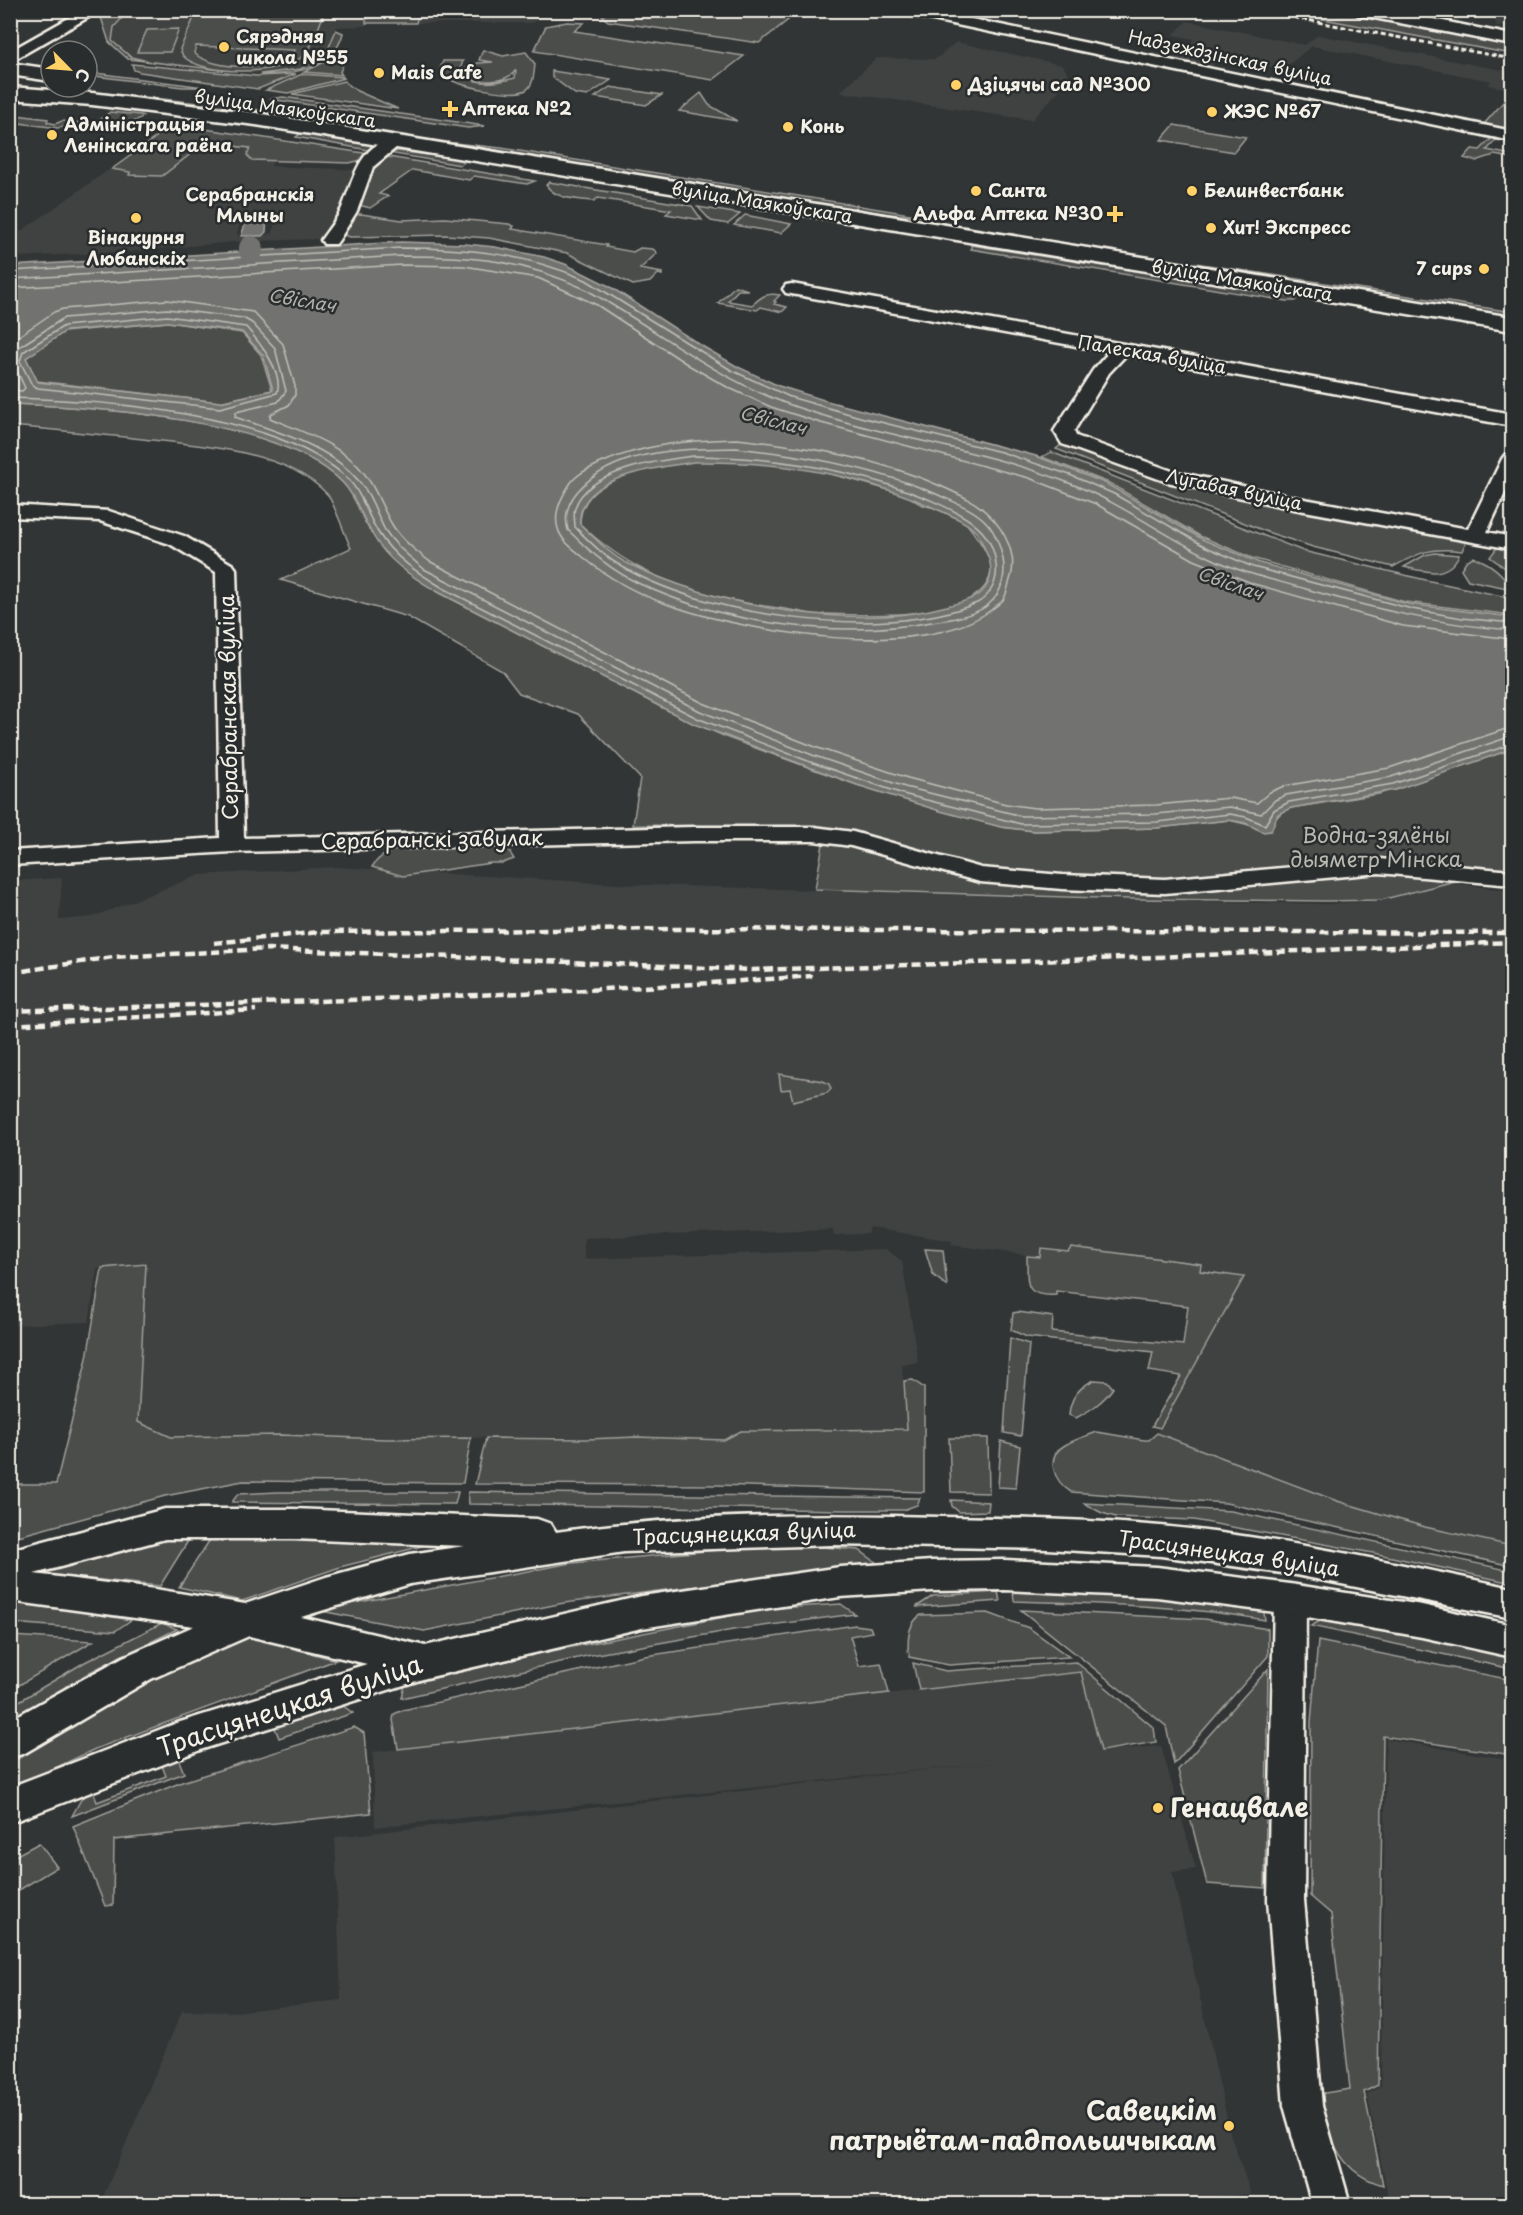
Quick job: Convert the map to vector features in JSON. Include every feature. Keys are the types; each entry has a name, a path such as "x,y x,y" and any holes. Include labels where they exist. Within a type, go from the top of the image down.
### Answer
{"main road":[{"path":"1359,10 1512,40"},
{"path":"1392,10 1512,33"},
{"path":"10,69 39,73"},
{"name":"вуліца Маякоўскага","path":"10,81 39,86"},
{"path":"99,83 146,90"},
{"name":"вуліца Маякоўскага","path":"99,87 146,90 526,144 1512,305"},
{"path":"10,94 39,91"},
{"name":"вуліца Маякоўскага","path":"99,96 328,131 1512,324"},
{"path":"328,131 346,118"},
{"path":"1054,251 1069,234"},
{"path":"10,1565 165,1524 293,1524 624,1537"},
{"name":"Трасцянецкая вуліца","path":"10,1741 137,1668 246,1620 326,1592 410,1569 624,1537 832,1530 1047,1534 1161,1541 1296,1560 1512,1603"},
{"path":"942,1532 944,1576"},
{"path":"1290,1599 1296,1560"},
{"name":"Трасцянецкая вуліца","path":"10,1805 192,1735 426,1662 642,1612 840,1582 944,1576 1054,1575 1157,1582 1290,1599 1422,1621 1512,1641"},
{"path":"10,1586 156,1604 246,1620 426,1662"}],"street":[{"path":"10,58 94,10"},
{"name":"Надзеждзінская вуліца","path":"904,10 1512,136"},
{"path":"330,240 349,211 366,165 395,142"},
{"name":"Палеская вуліца","path":"792,289 1512,420"},
{"name":"Лугавая вуліца","path":"1120,350 1102,370 1064,431 1069,440 1167,476 1299,504 1512,543"},
{"path":"1475,536 1512,459"},
{"name":"Серабранская вуліца","path":"10,511 102,515 177,540 226,569 232,845"},
{"name":"Серабранскі завулак","path":"10,858 232,845 694,834 814,834 853,839 980,875 1062,882 1165,886 1379,866 1512,878"},
{"name":"Трасцянецкая вуліца","path":"1290,1599 1286,1900 1303,2106 1330,2200"}],"shaded area":[{"name":"Сярэдняя школа №55","path":"133,11 549,11 532,23 367,23 365,26 337,27 327,52 301,69 260,74 152,62 131,57 112,41 114,27"},
{"path":"1448,11 1512,11 1512,28 1497,26 1494,19"},
{"path":"1187,21 1305,45 1318,35 1512,72 1512,90 1488,85 1491,81 1312,46 1283,69 1222,57 1209,68 1172,60 1194,39 1173,35"},
{"name":"Дзіцячы сад №300","path":"956,42 1062,65 1071,77 1032,120 840,92 877,58 936,59"},
{"path":"160,134 277,150 271,166 358,170 352,193 327,236 317,239 256,241 256,238 273,233 275,217 251,214 242,219 237,233 239,237 246,237 245,241 124,252 16,257 11,255 10,239"},
{"path":"335,867 616,884 1328,904 1382,901 1451,883 1512,891 1512,1546 1425,1527 1337,1501 1157,1433 1243,1277 1199,1271 1200,1264 1072,1247 1069,1252 1041,1257 951,1245 952,1241 870,1228 868,1234 834,1235 833,1229 584,1238 584,1259 886,1249 902,1261 918,1362 902,1365 907,1429 741,1431 725,1440 515,1437 385,1439 281,1435 171,1437 138,1422 146,1264 97,1269 89,1322 11,1325 10,881 62,878 59,920 92,917 200,875"},
{"path":"1081,1672 1101,1751 1161,1746 1196,1869 1172,1872 1231,2136 1251,2194 1137,2204 100,2204 182,2011 234,2012 341,2000 335,1837 999,1762 375,1827 373,1752"},
{"path":"1386,1739 1512,1760 1512,2204 1390,2204 1367,2094 1381,2086"}],"green space":[{"path":"197,10 325,11 307,52 292,62 278,67 243,71 208,68 193,63 183,56 180,49","holes":["196,46 295,50 287,57 275,62 230,66 203,59 194,53"]},
{"path":"768,10 784,14 788,20 759,43 608,21 602,16 610,11"},
{"path":"99,11 128,11 121,15 125,15 114,27 112,41 131,57 151,62 128,59 109,42"},
{"path":"392,11 419,11 416,23 366,23 366,19"},
{"path":"1280,11 1340,11 1512,43 1512,54"},
{"path":"567,22 584,23 574,31 744,56 713,80 534,51 546,26"},
{"path":"179,29 170,52 137,52 147,30"},
{"path":"336,30 343,33 338,45 321,62 298,71 260,74 301,69 327,52"},
{"path":"349,50 340,72 342,75 304,72"},
{"path":"483,50 503,56 526,52 535,64 529,88 520,92 501,92 468,86 453,81 440,69 443,61 463,61 459,72 478,82 493,82 515,78 516,70 505,78 491,81 476,80 464,74 466,68 478,63 493,62 479,60"},
{"path":"132,64 257,76 296,74 258,89 140,72 134,70"},
{"path":"552,71 611,80 587,96 575,94 552,77"},
{"path":"99,74 204,87 182,87 99,77"},
{"path":"302,74 344,78 288,93 266,90"},
{"path":"344,81 357,91 398,109 292,94"},
{"path":"610,87 662,95 646,105 595,97"},
{"path":"11,88 39,89 39,91"},
{"path":"1512,92 1512,131 1486,126 1485,123"},
{"path":"99,93 136,96 279,112 99,96"},
{"path":"701,93 709,105 737,121 679,111"},
{"path":"283,97 485,126 468,128 270,99"},
{"path":"110,112 143,116 133,122 121,124 97,122"},
{"path":"16,115 48,119 47,122 55,124 62,121 82,123 58,128 11,122 11,118"},
{"path":"159,122 370,154 362,160 349,163 252,160 247,155 250,148 205,143 162,176 129,175 130,172 112,169 159,135 157,133 161,130 154,126"},
{"path":"1174,125 1246,137 1234,152 1161,140"},
{"path":"301,133 373,145 374,151 296,137"},
{"path":"1492,135 1509,140 1508,142 1496,140 1487,150 1512,155 1512,158 1494,155 1476,161 1464,158 1472,149 1480,150 1491,139 1483,137"},
{"path":"454,143 501,148 922,216 887,214"},
{"path":"397,151 467,160 460,165 389,153"},
{"path":"382,156 535,181 527,184 474,176 469,180 413,170 379,194 388,196 370,208 359,205 356,202 378,159"},
{"path":"549,182 692,206 702,220 666,214 671,210 598,198 594,201 568,198 550,190 546,185"},
{"path":"698,207 740,214 728,224 711,221"},
{"path":"361,214 402,220 445,218 509,224 514,226 512,229 607,245 606,247 633,252 640,248 653,249 657,253 640,269 662,273 662,275 658,274 650,282 633,285 567,253 489,238 446,235 350,237 340,234 353,215"},
{"path":"745,215 791,224 781,233 734,225"},
{"path":"971,245 1298,297 1295,301 1287,301 971,249"},
{"path":"1195,263 1512,312 1512,317 1194,265"},
{"path":"735,286 748,290 738,290 728,301 752,305 764,296 775,294 780,295 774,304 787,307 782,312 761,307 757,310 718,303"},
{"path":"168,322 242,333 261,355 272,390 219,402 37,381 26,358 64,332"},
{"name":"Водна-зялёны дыяметр Мінска","path":"11,404 137,413 233,431 277,444 314,461 343,483 353,496 372,534 388,554 417,579 440,593 665,709 728,738 857,785 1001,827 1034,831 1157,828 1229,820 1253,826 1276,818 1283,811 1291,808 1379,794 1512,749 1512,874 1458,866 1451,882 1381,900 1131,899 815,889 826,827 633,825 640,778 578,714 519,693 502,671 408,617 281,580 351,548 330,498 310,479 265,459 215,447 11,426"},
{"path":"1063,443 1160,480 1468,537 1462,551 1434,550 1393,567 1313,547 1270,533 1056,449"},
{"path":"1051,452 1303,551 1512,598 1512,615 1405,602 1252,558 1200,536 1109,483 1042,457"},
{"path":"739,459 834,472 839,476 910,496 925,506 958,511 988,555 991,570 984,587 969,599 946,607 920,612 818,616 713,596 672,583 615,553 580,524 585,504 599,488 619,477 669,464"},
{"path":"1498,546 1512,549 1512,573 1490,557"},
{"path":"1435,553 1459,555 1454,563 1442,571 1428,572 1404,567 1425,555"},
{"path":"1473,557 1496,569 1512,589 1468,580 1461,569 1466,561"},
{"path":"441,845 507,848 514,859 503,863 403,876 372,867 385,854 403,848"},
{"path":"779,1074 823,1081 829,1084 831,1089 827,1093 793,1101 790,1089 781,1090"},
{"path":"1071,1247 1201,1264 1200,1271 1244,1277 1160,1428 1152,1426 1181,1376 1149,1371 1153,1352 1027,1337 1011,1330 1013,1313 1018,1312 1053,1317 1052,1332 1183,1345 1188,1306 1056,1291 1056,1295 1045,1295 1032,1291 1028,1281 1027,1256 1040,1257 1041,1248 1068,1251"},
{"path":"925,1249 943,1250 947,1286 933,1275"},
{"path":"146,1264 138,1422 171,1437 281,1435 385,1439 471,1438 463,1483 243,1481 165,1496 11,1538 11,1484 56,1484 87,1358 102,1268"},
{"path":"1010,1338 1029,1344 1021,1436 1004,1433"},
{"path":"913,1380 924,1388 924,1492 717,1485 475,1484 486,1438 637,1437 724,1440 741,1431 907,1429 904,1381"},
{"path":"1094,1380 1107,1381 1113,1388 1101,1402 1087,1412 1076,1418 1069,1415 1071,1403 1076,1394"},
{"path":"1097,1432 1144,1440 1149,1440 1157,1433 1337,1501 1425,1527 1512,1546 1512,1566 1226,1503 1071,1492 1056,1476 1053,1463 1055,1456 1065,1445"},
{"path":"949,1438 988,1438 989,1493 951,1492"},
{"path":"1001,1441 1020,1446 1016,1488 998,1487"},
{"path":"458,1492 455,1504 232,1502 238,1494"},
{"path":"468,1492 920,1498 917,1505 903,1510 846,1510 469,1504"},
{"path":"951,1500 989,1502 988,1511 959,1512 952,1506"},
{"path":"1083,1503 1231,1511 1512,1571 1512,1583 1378,1554 1194,1520 1116,1517"},
{"path":"213,1535 450,1539 340,1567 242,1601 179,1587"},
{"path":"161,1538 188,1541 160,1586 31,1573"},
{"path":"785,1544 859,1550 877,1563 564,1603 424,1631 316,1610 572,1563"},
{"path":"998,1592 1000,1601 916,1607 933,1596"},
{"path":"1013,1592 1147,1596 1258,1606 1264,1613 1265,1620 1171,1608 1014,1601"},
{"path":"11,1600 131,1620 115,1631 11,1623"},
{"path":"841,1604 855,1614 733,1630 591,1655 402,1698 405,1685 537,1654 765,1609"},
{"path":"1021,1610 1204,1619 1268,1629 1268,1656 1174,1764 1166,1726"},
{"path":"988,1613 1029,1628 1069,1657 949,1665 909,1657 908,1639 911,1628 921,1615"},
{"path":"1325,1618 1512,1657 1512,1669 1311,1626"},
{"path":"162,1623 177,1629 90,1672 11,1722 11,1706 85,1662"},
{"path":"855,1625 870,1627 872,1632 850,1636 859,1666 881,1663 889,1693 398,1749 393,1720 394,1714 403,1710 645,1656"},
{"path":"11,1636 93,1641 11,1690"},
{"path":"247,1636 336,1660 95,1749 11,1789 11,1763 133,1689"},
{"path":"1318,1641 1512,1680 1512,1755 1383,1736 1378,2085 1364,2092 1383,2185 1355,2171 1337,2150 1318,2094 1350,2089 1331,1914 1310,1896 1311,1722"},
{"path":"1076,1662 1154,1728 1156,1742 1101,1751 1081,1672 919,1690 913,1663 946,1671"},
{"path":"1268,1669 1265,1888 1207,1884 1178,1770"},
{"path":"339,1703 353,1713 279,1738 273,1723"},
{"path":"354,1727 364,1733 371,1813 114,1840 113,1905 105,1906 73,1826 182,1782"},
{"path":"178,1758 184,1773 72,1816 84,1794 92,1789 97,1802 166,1776 161,1763"},
{"path":"39,1843 57,1867 11,1895 11,1858"}],"water":[{"path":"256,215 265,216 267,219 266,232 262,236 241,236 247,219"},
{"name":"Свіслач","path":"401,242 495,247 544,257 565,264 609,286 702,346 738,367 779,386 827,401 1036,456 1105,483 1204,540 1260,563 1408,604 1512,617 1512,749 1395,790 1291,808 1278,814 1271,831 1263,832 1245,823 1229,820 1157,828 1034,831 1001,827 857,785 694,724 440,593 401,568 385,552 378,544 343,483 314,461 277,444 233,431 137,413 11,404 11,266","holes":["168,322 242,332 263,355 273,390 220,402 38,382 26,358 66,331","694,462 755,464 816,471 875,485 904,495 961,521 976,532 990,563 991,573 988,584 981,593 969,599 910,613 870,616 828,615 785,610 743,603 664,579 615,556 580,524 583,508 591,495 605,485 641,471"]}],"railway":[{"path":"1255,10 1512,59"},
{"path":"214,943 320,932 680,929 1512,933"},
{"path":"10,973 113,957 268,949 753,970 1157,957 1512,942"},
{"path":"10,1011 612,989 812,976"},
{"path":"10,1025 256,1010"}],"place":[{"name":"Сярэдняя школа №55","path":"224,47"},
{"name":"Mais Cafe","path":"379,73"},
{"name":"Дзіцячы сад №300","path":"956,85"},
{"name":"Аптека №2","path":"450,109"},
{"name":"ЖЭС №67","path":"1212,112"},
{"name":"Конь","path":"788,127"},
{"name":"Адміністрацыя Ленінскага раёна","path":"52,135"},
{"name":"Санта","path":"976,191"},
{"name":"Белинвестбанк","path":"1192,191"},
{"name":"Альфа Аптека №30","path":"1115,214"},
{"name":"Вінакурня Любанскіх","path":"136,218"},
{"name":"Хит! Экспресс","path":"1211,228"},
{"name":"7 cups","path":"1484,269"},
{"name":"Генацвале","path":"1158,1808"},
{"name":"Савецкім патрыётам-падпольшчыкам","path":"1229,2126"}],"district":[{"name":"Серабранскія Млыны","path":"250,205"}]}
